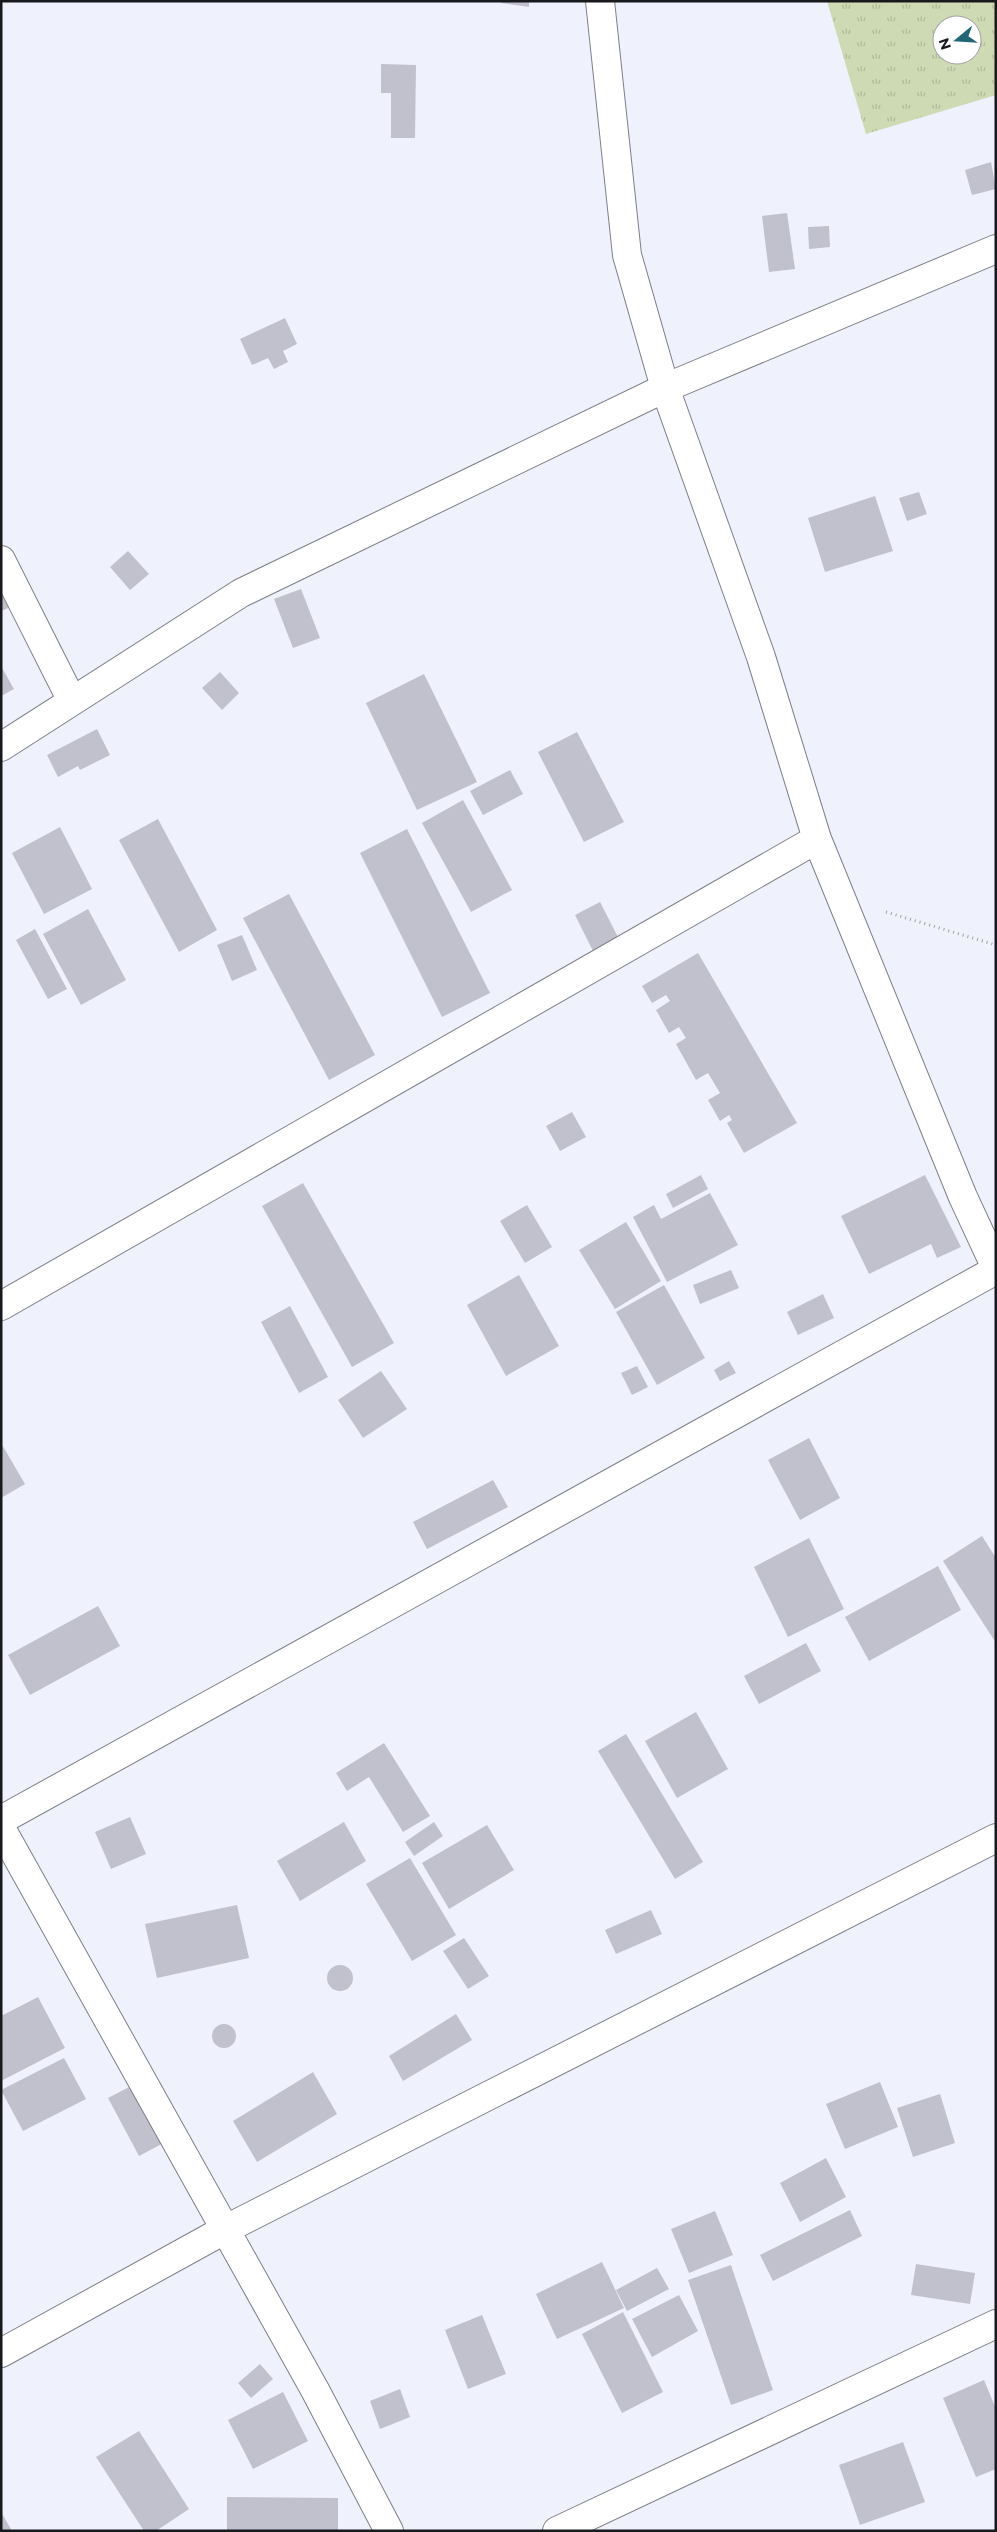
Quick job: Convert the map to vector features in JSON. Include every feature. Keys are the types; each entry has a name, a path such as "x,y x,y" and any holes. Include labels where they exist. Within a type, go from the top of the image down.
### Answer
{"street":[{"path":"1,1820 996,1269 963,1197 817,839 761,657 665,388 627,255 600,1"},
{"path":"1,746 241,594 665,388 996,249"},
{"path":"1,560 72,700"},
{"path":"1,1306 817,839"},
{"path":"1,1828 315,2390 389,2531"},
{"path":"1,2353 226,2230 996,1838"},
{"path":"557,2531 996,2324"}],"path":[{"path":"841,899 996,945"}],"green space":[{"path":"827,1 996,1 996,95 866,134"}],"building":[{"path":"501,1 529,1 529,7 501,3"},
{"path":"381,64 416,65 415,138 391,138 391,93 381,93"},
{"path":"991,162 996,189 972,195 965,170"},
{"path":"787,213 795,269 769,272 762,216"},
{"path":"829,226 830,247 809,249 808,227"},
{"path":"285,318 297,344 283,351 288,362 274,369 268,358 252,365 240,339"},
{"path":"919,492 927,514 907,521 899,498"},
{"path":"875,496 893,551 825,572 808,518"},
{"path":"128,551 149,574 130,590 110,567"},
{"path":"1,583 11,607 1,611"},
{"path":"301,589 320,638 293,648 274,599"},
{"path":"1,666 14,689 1,696"},
{"path":"220,672 239,693 222,710 202,688"},
{"path":"424,674 477,782 417,810 366,703"},
{"path":"97,729 110,755 80,770 78,766 58,777 47,755"},
{"path":"577,732 624,822 584,842 538,752"},
{"path":"510,770 523,794 483,815 470,791"},
{"path":"463,800 512,890 471,912 422,823"},
{"path":"158,819 217,930 179,952 119,840"},
{"path":"60,827 92,889 44,914 12,853"},
{"path":"407,829 490,993 442,1017 360,853"},
{"path":"289,894 375,1055 329,1080 243,918"},
{"path":"600,902 620,941 595,955 575,915"},
{"path":"88,909 126,980 81,1005 43,934"},
{"path":"35,929 67,989 48,999 16,940"},
{"path":"242,935 257,970 232,981 217,945"},
{"path":"698,953 797,1123 744,1153 727,1123 732,1120 729,1115 720,1121 708,1100 720,1093 708,1073 696,1080 676,1044 686,1038 679,1027 669,1033 656,1010 670,1001 666,995 652,1003 642,986"},
{"path":"572,1112 586,1137 560,1151 546,1126"},
{"path":"701,1175 708,1189 673,1208 666,1194"},
{"path":"925,1175 961,1247 937,1258 931,1244 869,1274 841,1216"},
{"path":"303,1183 394,1343 352,1367 262,1206"},
{"path":"710,1193 738,1245 667,1282 633,1217 654,1205 661,1219"},
{"path":"527,1205 552,1247 525,1263 500,1221"},
{"path":"626,1222 661,1281 615,1309 579,1250"},
{"path":"731,1270 739,1288 700,1304 693,1285"},
{"path":"519,1275 559,1346 506,1376 467,1305"},
{"path":"664,1285 705,1358 657,1385 616,1312"},
{"path":"823,1294 834,1318 798,1335 787,1312"},
{"path":"290,1306 328,1377 299,1393 261,1322"},
{"path":"729,1361 736,1373 720,1381 714,1370"},
{"path":"637,1366 648,1387 632,1395 621,1373"},
{"path":"381,1371 407,1409 363,1438 338,1400"},
{"path":"809,1438 840,1498 800,1520 768,1460"},
{"path":"1,1443 25,1484 1,1498"},
{"path":"493,1480 508,1507 427,1549 413,1522"},
{"path":"982,1536 996,1558 996,1643 943,1561"},
{"path":"809,1538 844,1609 788,1637 754,1567"},
{"path":"938,1566 961,1610 869,1661 845,1617"},
{"path":"98,1606 120,1646 30,1695 8,1655"},
{"path":"806,1643 821,1671 759,1704 744,1676"},
{"path":"696,1712 728,1769 677,1798 645,1741"},
{"path":"626,1734 703,1862 675,1879 598,1751"},
{"path":"384,1743 430,1816 403,1832 369,1777 347,1791 336,1773"},
{"path":"130,1817 146,1854 111,1869 95,1832"},
{"path":"344,1822 366,1861 300,1901 277,1861"},
{"path":"434,1822 443,1836 414,1856 405,1842"},
{"path":"487,1825 514,1870 449,1909 422,1863"},
{"path":"410,1858 456,1935 412,1961 366,1884"},
{"path":"237,1905 249,1958 157,1978 145,1924"},
{"path":"651,1910 662,1934 616,1954 605,1930"},
{"path":"464,1938 489,1976 468,1989 443,1951"},
{"path":"340,1965 349,1969 353,1978 349,1987 340,1991 331,1987 327,1978 331,1969"},
{"path":"38,1997 65,2048 1,2081 1,2016"},
{"path":"456,2014 472,2040 403,2081 389,2056"},
{"path":"224,2024 233,2027 236,2036 233,2045 224,2048 215,2045 212,2036 215,2027"},
{"path":"64,2058 86,2099 23,2131 1,2090"},
{"path":"313,2072 337,2114 257,2162 233,2121"},
{"path":"880,2082 898,2127 845,2149 826,2104"},
{"path":"137,2083 167,2141 139,2156 108,2098"},
{"path":"940,2094 955,2143 913,2157 897,2108"},
{"path":"826,2158 846,2197 800,2222 780,2183"},
{"path":"850,2210 862,2236 773,2281 760,2255"},
{"path":"715,2211 733,2255 689,2273 671,2229"},
{"path":"602,2262 624,2308 557,2339 536,2294"},
{"path":"916,2264 975,2273 970,2304 911,2295"},
{"path":"731,2265 773,2390 731,2405 688,2280"},
{"path":"657,2268 669,2289 627,2311 616,2290"},
{"path":"679,2295 698,2331 652,2357 632,2319"},
{"path":"623,2312 663,2392 622,2413 582,2334"},
{"path":"482,2315 506,2374 468,2389 445,2330"},
{"path":"260,2364 273,2379 251,2398 238,2383"},
{"path":"984,2380 996,2409 996,2469 976,2477 943,2398"},
{"path":"400,2389 410,2417 380,2429 370,2401"},
{"path":"283,2392 308,2441 253,2469 228,2420"},
{"path":"139,2431 189,2509 156,2531 144,2531 96,2457"},
{"path":"903,2442 925,2502 860,2525 839,2465"},
{"path":"227,2497 338,2498 338,2531 227,2531"},
{"path":"1,2512 12,2531 1,2531"}]}
